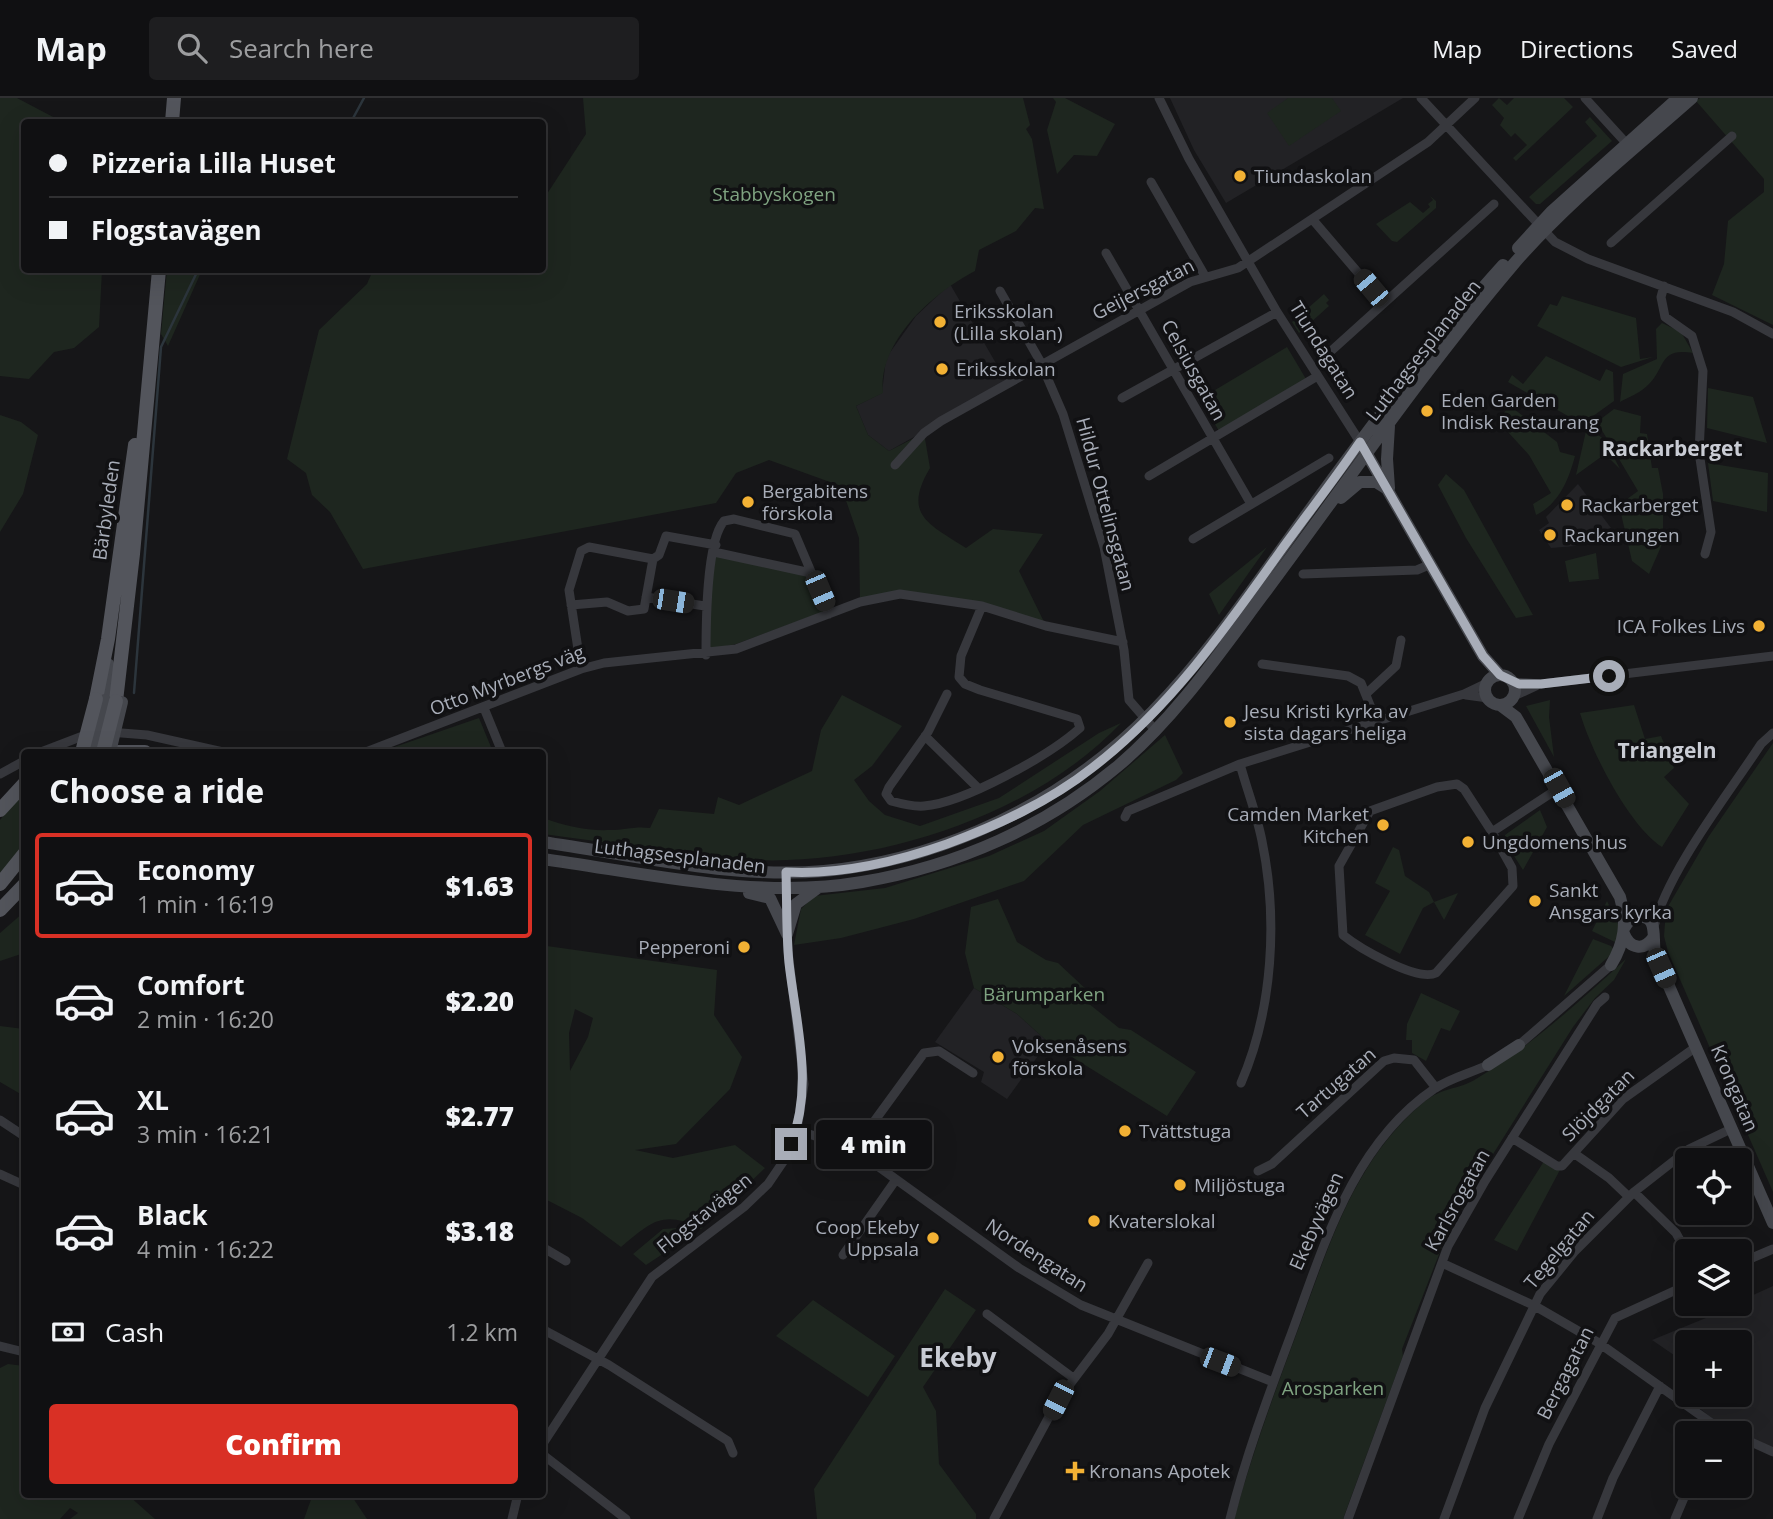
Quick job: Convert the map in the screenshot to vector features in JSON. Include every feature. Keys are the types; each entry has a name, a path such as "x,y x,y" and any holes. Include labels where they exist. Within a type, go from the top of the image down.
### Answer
{"main road":[{"path":"165,119 167,98"},
{"path":"172,119 174,98"},
{"name":"Luthagsesplanaden","path":"546,860 740,886 822,886 859,883 911,872 965,855 1044,820 1120,764 1155,730 1204,673 1321,517 1420,363 1544,226 1678,98"},
{"name":"Luthagsesplanaden","path":"546,843 710,866 786,872 866,866 915,854 973,834 1036,805 1071,783 1118,747 1145,720 1228,625 1363,448 1389,426 1544,226 1692,98"},
{"name":"Bärbyleden","path":"103,749 110,701 108,639 143,380 152,273"},
{"name":"Bärbyleden","path":"84,749 120,680 159,273"},
{"path":"1389,426 1387,459 1390,492"},
{"name":"Tiundagatan","path":"1363,448 1483,656 1492,680 1513,692"},
{"path":"1321,517 1360,482 1376,482 1390,492"},
{"path":"1492,680 1488,698 1516,717 1620,897 1654,932 1639,947 1628,942 1620,897"},
{"path":"1500,705 1513,692"},
{"path":"1513,692 1516,717"},
{"path":"94,749 110,701"},
{"path":"110,701 110,749"},
{"path":"0,810 21,787"},
{"path":"0,884 21,859"},
{"path":"666,876 691,884 761,894 770,898 787,934"},
{"path":"787,934 796,904 822,886"},
{"path":"0,910 21,888"},
{"path":"1625,930 1633,918 1641,916"},
{"name":"Ekebyvägen","path":"1611,965 1623,943 1625,930"},
{"name":"Krongatan","path":"1654,932 1661,968 1773,1223"},
{"name":"Ekebyvägen","path":"1611,965 1639,947"},
{"name":"Krongatan","path":"1639,947 1661,968"},
{"name":"Ekebyvägen","path":"1488,1065 1519,1045"}],"street":[{"name":"Tiundagatan","path":"1159,98 1189,159 1277,312 1363,448"},
{"path":"1420,98 1544,226 1555,242 1564,244 1588,259 1733,312 1773,334"},
{"name":"Geijersgatan","path":"895,466 924,433 1039,366 1138,309 1205,276 1238,268 1313,220 1447,127 1475,98"},
{"path":"1585,98 1627,144"},
{"path":"1611,243 1732,136"},
{"path":"1151,182 1205,276"},
{"path":"1320,361 1494,204"},
{"path":"1313,220 1384,303"},
{"name":"Celsiusgatan","path":"1106,253 1251,504"},
{"path":"1664,286 1661,297 1665,317 1692,336 1703,371 1699,452 1711,532 1705,554"},
{"name":"Hildur Ottelinsgatan","path":"1000,291 1040,361 1039,366 1063,414 1104,547 1123,642 1129,700 1155,730"},
{"path":"1122,398 1277,312"},
{"path":"1149,476 1316,377"},
{"path":"1194,539 1329,458"},
{"path":"706,655 705,606 715,548 720,525 734,519 795,534 830,614"},
{"path":"581,669 571,579 581,551 589,547 653,559 659,555 666,536 811,573"},
{"path":"572,605 607,602 636,611 644,609 653,559"},
{"path":"1303,575 1417,570 1431,564"},
{"name":"Otto Myrbergs väg","path":"374,749 581,669 604,663 706,655 736,649 875,597 900,594 982,606 1046,626 1123,642"},
{"path":"646,597 705,606"},
{"path":"947,694 925,736 889,787 888,798 923,807 1013,772 1058,745 1080,727 1077,719 980,690 965,684 959,677 961,656 982,606"},
{"path":"1367,693 1396,666 1401,640"},
{"path":"1513,692 1541,684 1773,656"},
{"path":"1262,664 1348,676 1361,683 1376,720"},
{"path":"1125,817 1128,811 1240,764 1464,694 1492,680"},
{"path":"1464,694 1488,698"},
{"path":"484,708 501,749"},
{"path":"49,749 89,734 121,733 147,735 210,749"},
{"path":"1654,932 1664,899 1723,801 1761,744 1773,733"},
{"path":"925,736 977,787"},
{"path":"0,774 21,763"},
{"path":"1240,764 1262,838 1269,878 1271,924 1260,1025 1241,1083"},
{"path":"1457,784 1464,789 1492,832 1512,868 1513,886 1436,973 1427,976 1410,971 1343,935 1339,866 1370,811 1437,787 1457,784"},
{"path":"1492,832 1559,788"},
{"name":"Flogstavägen","path":"546,1438 652,1277 744,1207 768,1184 785,1158 797,1130 804,1084 787,934 786,872"},
{"path":"1641,916 1664,899"},
{"name":"Ekebyvägen","path":"1519,1045 1611,965"},
{"name":"Karlsrogatan","path":"1348,1519 1442,1263 1461,1221 1597,1004 1605,997"},
{"name":"Slöjdgatan","path":"1511,1138 1557,1166 1562,1166 1623,1099 1696,1047"},
{"path":"854,1149 924,1054 939,1051 973,1073"},
{"name":"Tartugatan","path":"1258,1171 1272,1164 1384,1061 1394,1058 1414,1060 1436,1088"},
{"name":"Ekebyvägen","path":"1230,1519 1273,1382 1344,1198 1386,1135 1436,1088 1488,1065"},
{"path":"0,1120 21,1134"},
{"name":"Tegelgatan","path":"1444,1519 1485,1408 1540,1294 1575,1251 1632,1194 1689,1150 1731,1129"},
{"name":"Nordengatan","path":"797,1130 854,1149 1019,1269 1116,1321 1273,1382"},
{"path":"1575,1154 1632,1194 1679,1239"},
{"path":"0,1174 21,1184"},
{"path":"843,1255 895,1181"},
{"path":"546,1249 566,1261"},
{"path":"1752,1258 1773,1249"},
{"path":"1442,1263 1535,1306 1599,1343 1705,1421"},
{"path":"993,1519 1072,1377 1116,1321 1148,1264"},
{"name":"Bergagatan","path":"1518,1519 1549,1444 1599,1343 1615,1318 1675,1290"},
{"path":"987,1314 1072,1377"},
{"path":"546,1331 597,1359 728,1441 733,1453"},
{"path":"0,1346 21,1351"},
{"path":"1597,1519 1613,1478 1660,1386"},
{"path":"1752,1442 1773,1452"},
{"path":"546,1457 626,1519"},
{"path":"512,1519 516,1498"},
{"path":"1675,1519 1684,1498"}],"shaded area":[{"name":"Tiundaskolan","path":"1170,98 1403,98 1226,203 1194,150"},
{"name":"Eriksskolan","path":"950,284 1008,384 889,451 868,435 856,406 882,393 886,358 916,316"},
{"path":"1578,484 1611,528 1575,546 1551,548 1539,530 1549,523 1546,517"},
{"name":"Voksenåsens förskola","path":"974,988 1017,1014 1048,1042 1007,1099 981,1082 984,1072 935,1042"},
{"path":"1773,1286 1773,1448 1752,1439 1752,1421 1715,1421 1698,1407 1752,1407 1752,1330 1676,1330 1711,1316 1752,1316 1752,1296"},
{"path":"1675,1331 1675,1356 1652,1340"}],"green space":[{"path":"0,98 17,98 55,118 21,119 21,273 102,273 99,327 74,348 54,352 29,379 0,376"},
{"name":"Stabbyskogen","path":"583,98 1023,98 1030,125 1026,129 1032,139 1044,209 1035,208 1016,231 979,250 975,271 942,292 911,321 889,355 883,393 856,406 868,435 889,451 924,433 930,468 922,484 919,508 931,525 941,532 966,548 993,529 1043,534 1019,571 1046,626 922,596 860,602 859,538 841,486 769,460 736,473 716,503 363,569 330,512 312,495 306,473 287,459 319,330 367,284 372,273 546,273 546,195 586,134"},
{"path":"1053,98 1065,98 1115,124 1097,156 1074,155 1057,174 1047,130 1056,102"},
{"path":"1288,98 1332,98 1341,111 1289,146 1267,113"},
{"path":"1499,98 1507,105 1514,98 1564,98 1573,107 1516,161 1513,158 1527,145 1515,133 1511,137 1500,125 1504,118 1492,105"},
{"path":"1700,98 1773,98 1773,325 1712,295 1724,264 1728,221 1764,192 1764,179 1696,101"},
{"path":"1590,117 1612,141 1540,204 1536,204 1529,197 1597,136 1585,122"},
{"path":"1430,196 1436,201 1436,208 1397,242 1392,241 1376,224 1410,202 1423,213 1433,200"},
{"path":"167,273 201,273 168,346 161,334"},
{"path":"1324,294 1329,300 1326,303 1329,306 1299,333 1292,322"},
{"path":"1562,296 1636,318 1640,359 1653,357 1621,367 1537,326 1550,304 1557,306"},
{"path":"1662,323 1681,332 1693,353 1674,353 1669,356 1646,387 1620,402 1623,374 1657,359 1656,329"},
{"path":"1287,347 1306,379 1219,431 1200,399"},
{"path":"1546,356 1600,381 1606,369 1613,372 1614,401 1582,424 1508,382 1512,375 1523,384"},
{"path":"1708,388 1753,397 1767,443 1707,428"},
{"path":"1510,406 1557,442 1560,452 1575,456 1570,473 1557,498 1536,515 1533,504 1551,493 1529,455 1497,420"},
{"path":"1614,409 1641,416 1640,433 1647,434 1652,468 1658,468 1663,494 1663,542 1649,574 1632,561 1619,505 1638,491 1597,422"},
{"path":"0,415 21,422 38,435 23,494 0,532"},
{"path":"1590,429 1605,440 1620,469 1605,454 1576,475 1586,431"},
{"path":"1708,463 1768,473 1767,512 1713,501"},
{"path":"1446,474 1464,490 1533,615 1516,618 1466,538 1438,485"},
{"path":"1267,547 1219,615 1209,594"},
{"path":"714,552 811,573 828,610 736,644 706,650"},
{"path":"1596,553 1599,579 1569,582 1565,561"},
{"path":"842,695 902,726 872,766 854,780 869,801 885,815 920,826 999,798 1099,733 1121,723 1084,757 1042,786 994,811 944,831 892,846 839,856 787,860 737,859 546,834 546,819 593,830 650,828 659,809 714,814 718,797 739,805 812,771 821,730"},
{"path":"1550,700 1549,717 1554,757 1526,706"},
{"path":"1634,705 1645,739 1661,736 1674,768 1664,777 1689,804 1662,847 1649,837 1624,805 1602,767 1580,713"},
{"path":"479,718 492,749 389,749"},
{"path":"1165,735 1183,773 1176,780 1083,825 1024,881 914,919 841,938 794,945 801,909 814,896 885,888 989,856 1044,831 1100,791"},
{"path":"1773,743 1773,1192 1668,952 1664,936 1666,910 1709,836"},
{"path":"21,794 21,851 0,876 0,820"},
{"path":"1540,810 1547,827 1523,870 1505,842 1505,835"},
{"path":"1393,847 1399,850 1405,876 1429,892 1434,902 1423,908 1400,954 1365,935 1390,891 1375,883"},
{"path":"1458,893 1444,920 1434,902"},
{"name":"Bärumparken","path":"998,899 1017,942 1046,960 1058,963 1088,991 1088,1003 1119,1028 1131,1030 1196,1072 1167,1116 1048,1042 1017,1014 974,988 965,953 971,907"},
{"path":"1607,901 1618,924 1619,944 1592,931"},
{"path":"21,915 21,954 0,961 0,933"},
{"path":"1593,939 1611,946 1615,951 1564,996"},
{"path":"547,946 717,970 714,1015 742,1057 730,1089 676,1144 635,1150 673,1158 735,1145 765,1168 701,1229 677,1220 658,1221 621,1247 582,1218 546,1200","holes":["575,1009 593,1018 588,1037 570,1071 569,1033"]},
{"name":"Arosparken","path":"1626,959 1614,980 1595,998 1573,1027 1454,1216 1402,1349 1403,1356 1343,1519 1234,1519 1264,1423 1321,1266 1346,1206 1379,1150 1424,1102 1476,1079 1516,1052"},
{"path":"1421,993 1460,1011 1450,1031 1441,1028 1426,1061 1412,1053 1412,1040 1406,1040 1407,1024"},
{"path":"0,1026 21,1029 21,1094 0,1082"},
{"path":"1546,1158 1562,1166 1517,1251 1494,1240"},
{"path":"680,1228 690,1236 646,1265 633,1254 663,1229"},
{"path":"945,1289 976,1310 923,1387 936,1411 939,1464 976,1514 976,1519 817,1519 814,1489"},
{"path":"813,1300 895,1356 868,1397 776,1336"},
{"path":"8,1364 21,1366 21,1498 131,1498 155,1519 70,1519 78,1513 70,1508 60,1519 0,1519 0,1368"},
{"path":"312,1498 353,1498 367,1519 304,1519"}],"waterway":[{"path":"353,119 364,98"},
{"path":"134,693 161,347 197,273"}],"place":[{"name":"Tiundaskolan","path":"1240,176"},
{"name":"Eriksskolan (Lilla skolan)","path":"940,322"},
{"name":"Eriksskolan","path":"942,369"},
{"name":"Eden Garden Indisk Restaurang","path":"1427,411"},
{"name":"Bergabitens förskola","path":"748,502"},
{"name":"Rackarberget","path":"1567,505"},
{"name":"Rackarungen","path":"1550,535"},
{"name":"ICA Folkes Livs","path":"1759,626"},
{"name":"Jesu Kristi kyrka av sista dagars heliga","path":"1230,722"},
{"name":"Camden Market Kitchen","path":"1383,825"},
{"name":"Ungdomens hus","path":"1468,842"},
{"name":"Sankt Ansgars kyrka","path":"1535,901"},
{"name":"Pepperoni","path":"744,947"},
{"name":"Voksenåsens förskola","path":"998,1057"},
{"name":"Tvättstuga","path":"1125,1131"},
{"name":"Miljöstuga","path":"1180,1185"},
{"name":"Kvaterslokal","path":"1094,1221"},
{"name":"Coop Ekeby Uppsala","path":"933,1238"},
{"name":"Kronans Apotek","path":"1075,1471"}],"district":[{"name":"Rackarberget","path":"1672,449"},
{"name":"Triangeln","path":"1667,751"},
{"name":"Ekeby","path":"958,1358"}],"route":[{"path":"791,1144 797,1130 804,1084 788,951 786,872 866,866 934,848 1036,805 1091,769 1118,747 1163,702 1228,625 1360,442 1483,656 1500,675 1513,682 1526,684 1609,676"}]}
